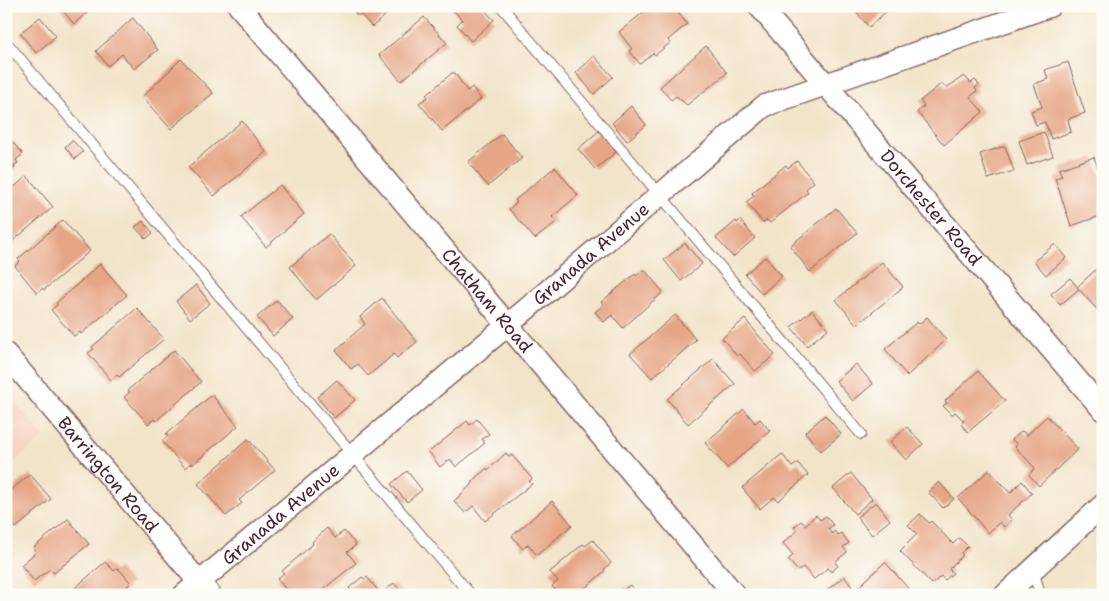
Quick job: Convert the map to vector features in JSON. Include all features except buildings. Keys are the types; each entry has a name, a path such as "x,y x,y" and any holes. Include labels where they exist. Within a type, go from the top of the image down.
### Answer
{"street":[{"name":"Chatham Road","path":"239,6 509,324 735,595"},
{"name":"Dorchester Road","path":"759,6 825,86 1103,410"},
{"name":"Granada Avenue","path":"197,590 352,453 509,324 764,106 1050,6"},
{"name":"Barrington Road","path":"6,354 197,590"},
{"path":"1005,595 1103,505"}],"lane":[{"path":"501,6 861,434"},
{"path":"6,42 471,595"},
{"path":"1033,569 1040,595"}],"shaded area":[{"path":"6,392 44,437 6,469"}]}
